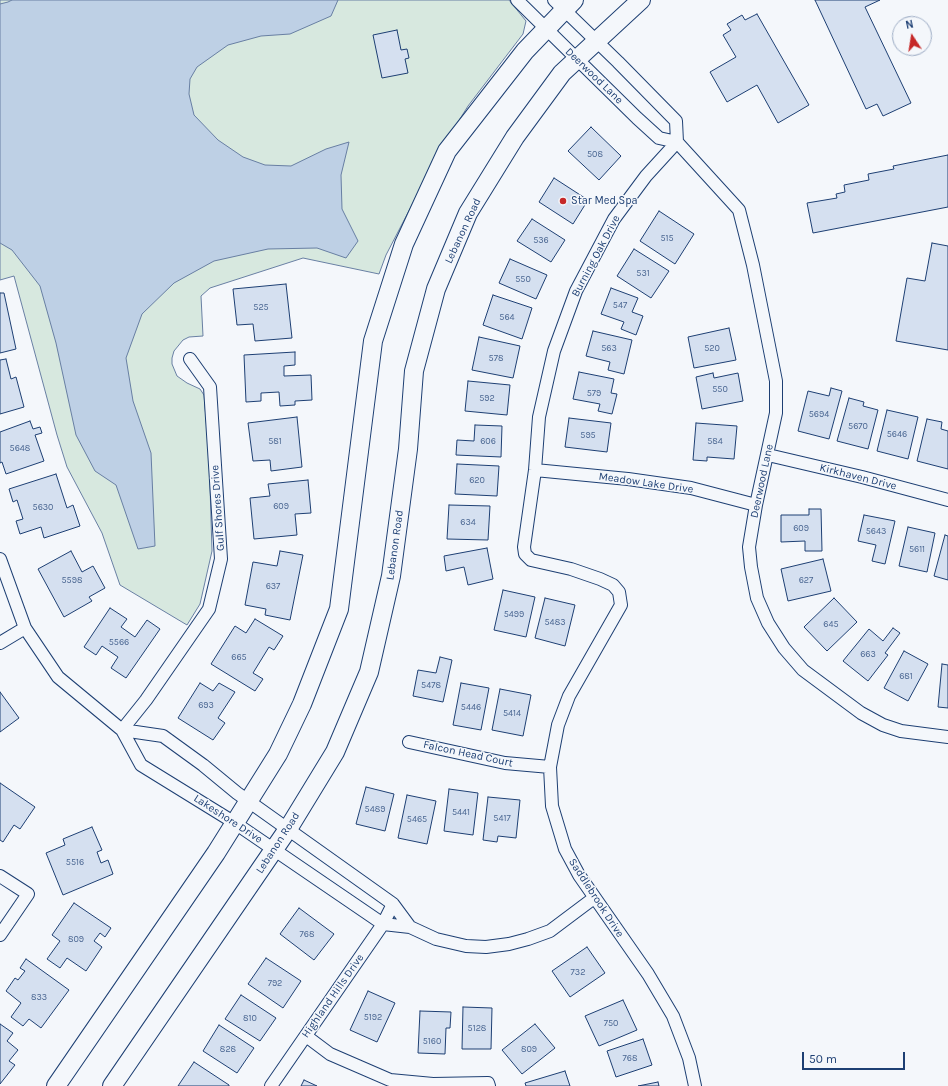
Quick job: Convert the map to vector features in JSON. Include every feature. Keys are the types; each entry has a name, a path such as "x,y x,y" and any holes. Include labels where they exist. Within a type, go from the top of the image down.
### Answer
{"main road":[{"name":"Lebanon Road","path":"112,1086 288,829 335,752 369,672 391,576 408,449 414,371 436,289 468,213 515,137 562,73 641,0"},
{"path":"56,1086 216,854 278,754 302,704 339,609 373,341 404,244 447,151 525,51 546,29 564,3"}],"street":[{"name":"Deerwood Lane","path":"517,0 659,138 677,142 739,210 753,265 776,381 776,413 756,505 750,547 751,567 757,598 768,624 784,648 803,670 861,713 883,725 901,731 948,737"},
{"path":"564,3 596,41 676,121 677,142"},
{"name":"Burning Oak Drive","path":"619,592 613,584 571,569 531,560 525,554 524,547 535,470 539,417 554,351 576,291 614,218 646,176 677,142"},
{"name":"Gulf Shores Drive","path":"122,730 146,700 209,609 221,559 210,387 190,359"},
{"name":"Kirkhaven Drive","path":"768,455 862,477 948,500"},
{"name":"Meadow Lake Drive","path":"535,470 628,479 691,488 756,505"},
{"name":"Lakeshore Drive","path":"0,559 25,628 58,677 122,730 141,765 235,823 383,924 410,927 436,939 466,946 486,947 509,944 550,931 594,898"},
{"name":"Saddlebrook Drive","path":"619,592 620,605 569,696 558,725 550,767 552,806 565,849 578,876 648,974 673,1016 689,1058 695,1086"},
{"path":"0,643 25,628"},
{"name":"Lakeshore Drive","path":"122,730 163,736 249,801 392,904 410,927"},
{"name":"Falcon Head Court","path":"409,742 505,763 550,767"},
{"path":"0,876 28,894 0,935"},
{"name":"Highland Hills Drive","path":"271,1086 383,924 392,904"},
{"path":"306,1036 330,1054 390,1080 433,1084 488,1084"}],"shaded area":[{"path":"0,0 509,0 526,21 523,34 468,106 440,151 386,255 379,274 303,258 210,288 201,296 203,336 189,337 183,340 174,351 172,358 172,364 177,376 200,389 204,395 209,453 212,551 200,604 187,625 120,585 102,533 67,467 14,276 0,280"}],"water":[{"path":"12,0 338,0 331,16 290,34 261,36 228,45 197,67 190,79 189,94 194,115 218,140 243,157 265,165 291,166 326,149 349,142 341,175 342,209 358,241 346,258 317,248 268,249 214,261 174,283 142,314 126,358 133,401 151,453 155,546 138,549 116,485 95,471 76,435 56,343 40,286 12,250 0,243 0,4"}],"building":[{"path":"815,0 880,0 865,7 911,103 883,116 877,104 866,109"},
{"path":"757,14 809,105 778,123 757,85 727,102 710,72 736,57 723,35 731,30 727,24 742,15 745,20"},
{"path":"397,30 401,50 407,49 409,58 405,59 408,73 382,78 373,35"},
{"path":"591,127 621,156 599,180 568,151"},
{"path":"948,155 948,207 813,233 807,203 837,198 836,194 845,192 844,185 869,180 868,174 894,169 893,166"},
{"name":"Star Med Spa","path":"554,178 588,200 573,224 539,202"},
{"path":"659,211 694,234 675,264 640,241"},
{"path":"532,219 565,240 551,262 517,241"},
{"path":"932,243 948,246 948,350 896,341 907,278 925,281"},
{"path":"634,249 669,271 651,298 617,276"},
{"path":"510,259 547,275 536,299 499,283"},
{"path":"286,284 292,338 255,341 253,324 237,325 233,289"},
{"path":"611,288 638,298 632,312 643,316 636,335 621,329 624,322 601,314"},
{"path":"0,293 4,293 16,349 0,353"},
{"path":"493,295 532,308 522,339 483,325"},
{"path":"729,328 736,360 694,368 688,337"},
{"path":"593,331 632,340 624,374 608,370 610,362 586,356"},
{"path":"479,337 520,346 513,378 472,370"},
{"path":"295,352 295,365 284,366 284,376 311,375 312,400 295,401 295,405 280,406 279,392 261,393 261,401 246,402 244,355"},
{"path":"6,359 11,379 16,377 24,407 0,414 0,360"},
{"path":"579,372 614,379 611,393 617,394 612,414 598,411 600,404 573,399"},
{"path":"713,373 714,378 738,373 743,401 702,409 696,377"},
{"path":"468,381 510,385 507,415 465,411"},
{"path":"831,388 842,391 829,439 798,431 808,391 829,396"},
{"path":"849,398 864,402 863,406 878,410 868,449 837,441"},
{"path":"887,410 918,417 908,459 877,451"},
{"path":"297,417 302,467 271,471 270,460 253,461 248,423"},
{"path":"569,418 611,423 607,452 565,447"},
{"path":"927,419 942,422 941,429 948,431 948,469 917,461"},
{"path":"30,421 33,429 40,427 42,433 35,435 44,461 6,474 2,462 0,463 0,432"},
{"path":"696,423 737,426 734,459 707,457 707,461 693,460"},
{"path":"475,425 502,426 501,457 456,455 457,440 474,441"},
{"path":"457,464 499,466 497,496 455,494"},
{"path":"56,474 67,508 73,505 80,526 44,538 41,527 20,534 16,521 23,519 17,500 13,502 9,489"},
{"path":"308,480 311,513 295,514 297,535 254,539 250,498 270,496 268,484"},
{"path":"449,505 490,506 488,540 447,539"},
{"path":"809,509 821,509 822,551 805,551 805,541 781,542 781,515 809,515"},
{"path":"864,515 895,521 885,564 872,561 876,545 858,541"},
{"path":"908,527 935,533 927,572 899,566"},
{"path":"945,535 948,536 948,580 934,576"},
{"path":"487,548 493,579 468,585 464,567 446,571 444,556"},
{"path":"71,551 82,572 93,566 105,588 89,597 92,601 64,617 38,569"},
{"path":"280,551 303,555 290,620 265,615 266,609 245,605 253,562 277,566"},
{"path":"823,559 831,591 788,601 781,569"},
{"path":"503,590 535,597 526,637 494,630"},
{"path":"545,598 575,605 565,646 535,638"},
{"path":"834,598 857,622 827,651 804,627"},
{"path":"110,608 127,619 121,627 135,637 147,620 160,629 126,678 111,668 118,657 102,646 96,655 84,647"},
{"path":"255,619 283,636 274,650 269,647 253,673 263,679 255,691 211,664 235,626 246,633"},
{"path":"893,628 900,633 885,653 888,655 868,681 843,661 869,629 883,641"},
{"path":"904,651 928,664 908,701 884,688"},
{"path":"440,657 452,660 443,702 413,696 418,670 436,673"},
{"path":"942,664 948,665 948,708 938,707"},
{"path":"200,683 213,691 219,683 235,692 218,718 225,723 213,740 178,718"},
{"path":"461,683 489,688 481,730 453,725"},
{"path":"500,689 531,695 523,736 492,730"},
{"path":"0,692 19,718 0,732"},
{"path":"0,783 35,807 20,829 14,825 3,842 0,840"},
{"path":"366,787 394,794 385,831 356,824"},
{"path":"449,789 478,793 473,835 444,831"},
{"path":"407,795 436,801 427,844 398,838"},
{"path":"488,797 520,800 516,838 498,836 497,842 483,840"},
{"path":"92,827 102,850 97,852 101,863 108,860 113,874 63,895 46,853 65,845 63,839"},
{"path":"74,903 111,928 105,937 100,933 94,941 102,947 86,971 67,958 60,968 47,959 60,941 52,935"},
{"path":"299,908 334,934 314,960 280,934"},
{"path":"587,947 605,973 570,997 552,971"},
{"path":"266,958 301,981 283,1008 248,984"},
{"path":"26,959 69,990 41,1028 29,1019 23,1026 11,1017 21,1003 6,991 15,978 18,980 25,971 20,968"},
{"path":"368,991 395,1003 377,1042 350,1030"},
{"path":"241,995 276,1018 260,1041 225,1019"},
{"path":"623,1000 637,1030 599,1046 585,1016"},
{"path":"463,1007 492,1008 491,1049 462,1049"},
{"path":"420,1011 451,1012 450,1028 446,1028 445,1054 418,1053"},
{"path":"0,1024 13,1033 7,1041 18,1050 9,1061 15,1065 0,1084"},
{"path":"535,1024 555,1048 522,1074 502,1050"},
{"path":"219,1025 254,1048 237,1073 203,1051"},
{"path":"643,1039 652,1065 616,1077 607,1051"},
{"path":"194,1062 229,1085 229,1086 178,1086"},
{"path":"565,1071 570,1086 526,1086 525,1083"},
{"path":"304,1080 317,1086 301,1086"},
{"path":"658,1082 659,1086 638,1086"}],"place":[{"name":"Star Med Spa","path":"563,201"}]}
